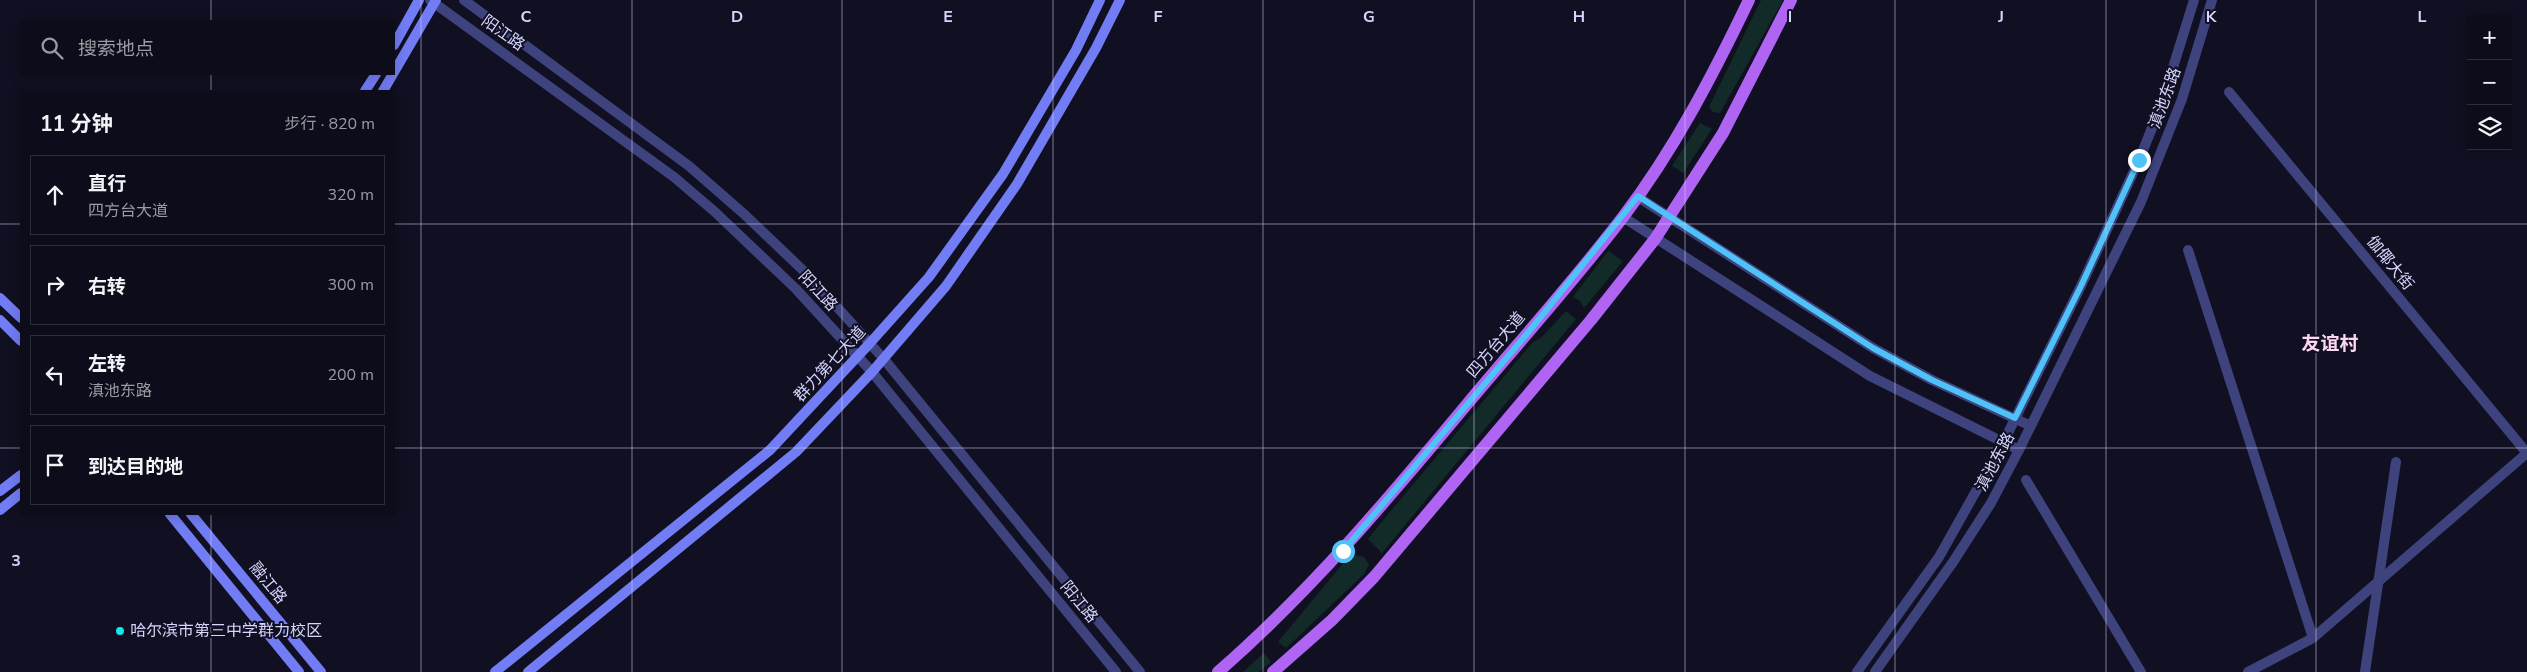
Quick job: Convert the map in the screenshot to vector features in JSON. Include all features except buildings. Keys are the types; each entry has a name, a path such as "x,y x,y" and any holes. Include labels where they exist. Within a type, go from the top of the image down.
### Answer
{"main road":[{"path":"395,43 419,0"},
{"name":"群力第七大道","path":"495,672 770,450 858,357 929,277 1003,174 1076,50 1100,0"},
{"path":"528,672 796,452 872,372 946,286 1017,184 1096,48 1120,0"},
{"name":"四方台大道","path":"1218,672 1259,636 1343,551 1623,218 1702,92 1749,0"},
{"path":"1273,672 1332,620 1381,569 1572,343 1655,239 1723,132 1791,0"},
{"path":"395,70 434,1"},
{"path":"366,90 375,75"},
{"path":"384,90 392,75"},
{"path":"0,298 20,317"},
{"path":"0,320 20,340"},
{"path":"0,492 20,476"},
{"path":"0,510 20,494"},
{"name":"融江路","path":"171,515 298,672"},
{"name":"融江路","path":"192,515 321,672"}],"street":[{"name":"阳江路","path":"464,0 657,141 714,187 809,276 883,358 1140,672"},
{"name":"滇池东路","path":"1857,672 1939,557 2003,443 2085,278 2139,160 2162,106 2194,0"},
{"name":"滇池东路","path":"1874,672 1953,562 1991,503 2019,450 2140,202 2182,99 2212,0"},
{"name":"阳江路","path":"434,1 674,177 715,212 796,289 872,372 1116,672"},
{"name":"伽倻大街","path":"2229,92 2527,453"},
{"path":"1638,196 1873,348 1932,380 2031,426"},
{"path":"1623,218 1870,376 2019,450"},
{"path":"2188,250 2313,638"},
{"path":"2248,672 2313,638 2527,453"},
{"path":"2365,672 2396,462"},
{"path":"2026,480 2141,672"}],"green space":[{"path":"1761,0 1783,0 1720,113 1713,112 1709,107"},
{"path":"1700,123 1712,129 1683,173 1672,166"},
{"path":"1608,251 1623,261 1584,308 1580,301 1573,297"},
{"path":"1566,311 1576,319 1382,553 1368,539 1533,342 1541,338"},
{"path":"1354,555 1364,557 1369,565 1364,574 1286,648 1278,642 1345,561"},
{"path":"1264,653 1271,662 1259,672 1243,672"}],"place":[{"name":"哈尔滨市第三中学群力校区","path":"120,631"}],"district":[{"name":"友谊村","path":"2330,344"}],"route":[{"path":"1343,551 1531,329 1623,218 1638,196 1873,348 1932,380 2015,418 2081,286 2139,160"}]}
